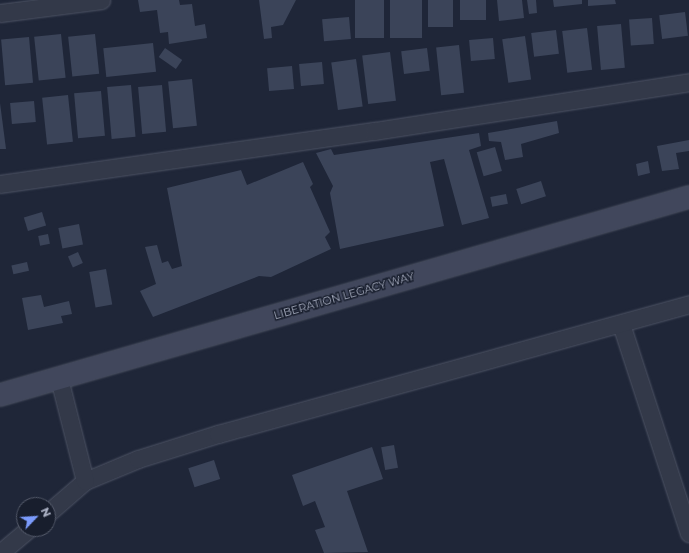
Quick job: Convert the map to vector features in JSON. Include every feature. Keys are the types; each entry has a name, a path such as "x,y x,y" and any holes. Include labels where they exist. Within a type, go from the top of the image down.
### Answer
{"main road":[{"name":"LIBERATION LEGACY WAY","path":"0,395 689,197"}],"street":[{"path":"0,13 101,0"},
{"path":"0,184 374,131 689,82"},
{"path":"56,506 85,481 138,459 218,434 689,304"},
{"path":"621,324 689,533"},
{"path":"59,378 85,481"},
{"path":"0,553 19,537"}],"building":[{"path":"138,0 179,0 180,5 192,4 195,26 205,24 207,38 169,44 168,32 160,33 157,10 140,12"},
{"path":"259,0 296,0 283,25 271,27 272,38 264,39"},
{"path":"355,0 384,0 384,38 355,38"},
{"path":"390,0 422,0 422,38 390,38"},
{"path":"428,0 453,0 453,27 428,27"},
{"path":"460,0 486,0 486,20 460,20"},
{"path":"497,0 522,0 524,18 499,21"},
{"path":"527,0 536,0 537,13 529,14"},
{"path":"553,0 582,0 582,4 554,7"},
{"path":"588,0 615,0 616,4 588,6"},
{"path":"685,12 688,36 662,39 659,15"},
{"path":"349,17 351,39 324,41 322,19"},
{"path":"652,18 654,44 631,46 629,20"},
{"path":"621,24 625,68 601,70 597,26"},
{"path":"587,28 592,70 567,73 562,31"},
{"path":"556,30 559,54 534,57 531,33"},
{"path":"61,34 66,78 39,81 34,37"},
{"path":"95,34 99,74 72,77 68,37"},
{"path":"525,36 531,80 508,83 502,39"},
{"path":"29,37 33,83 5,85 1,39"},
{"path":"493,38 495,59 471,61 469,40"},
{"path":"153,43 156,72 106,77 103,48"},
{"path":"459,45 464,93 441,95 436,47"},
{"path":"165,48 182,60 176,69 159,57"},
{"path":"427,48 430,71 404,74 401,51"},
{"path":"390,52 396,101 368,104 362,55"},
{"path":"356,59 363,107 338,110 331,62"},
{"path":"322,62 324,84 301,86 299,64"},
{"path":"292,66 294,89 269,91 267,68"},
{"path":"192,79 197,126 173,128 168,82"},
{"path":"131,85 136,137 112,139 107,87"},
{"path":"162,85 166,132 142,134 138,87"},
{"path":"101,91 105,136 78,138 74,93"},
{"path":"68,95 73,142 47,144 42,98"},
{"path":"34,101 36,122 12,124 10,103"},
{"path":"0,103 6,149 0,149"},
{"path":"557,121 559,133 521,144 523,157 505,160 501,142 489,141 488,133"},
{"path":"479,133 481,146 469,150 489,218 462,225 444,159 430,162 444,226 340,249 330,193 333,186 316,153 331,149 334,155"},
{"path":"689,140 689,151 676,153 679,169 662,171 657,146"},
{"path":"495,147 502,171 484,176 477,152"},
{"path":"648,161 650,173 638,176 636,164"},
{"path":"303,162 313,184 310,187 330,232 325,237 331,249 271,277 259,276 153,317 140,291 156,284 145,247 157,245 162,263 168,261 172,269 182,266 167,188 241,170 247,185"},
{"path":"541,181 546,196 521,204 516,189"},
{"path":"506,194 508,204 492,207 490,197"},
{"path":"42,212 46,225 28,231 24,218"},
{"path":"79,224 83,245 62,249 58,228"},
{"path":"48,234 50,244 40,246 38,236"},
{"path":"78,252 83,263 73,267 68,256"},
{"path":"27,262 29,271 13,274 11,266"},
{"path":"106,269 112,304 96,307 89,272"},
{"path":"41,295 44,307 69,301 72,314 61,316 63,323 28,330 22,298"},
{"path":"394,445 398,468 385,470 381,447"},
{"path":"372,447 383,479 347,491 368,552 324,553 315,530 325,527 315,501 303,506 292,475"},
{"path":"214,460 220,479 195,487 188,468"}]}
